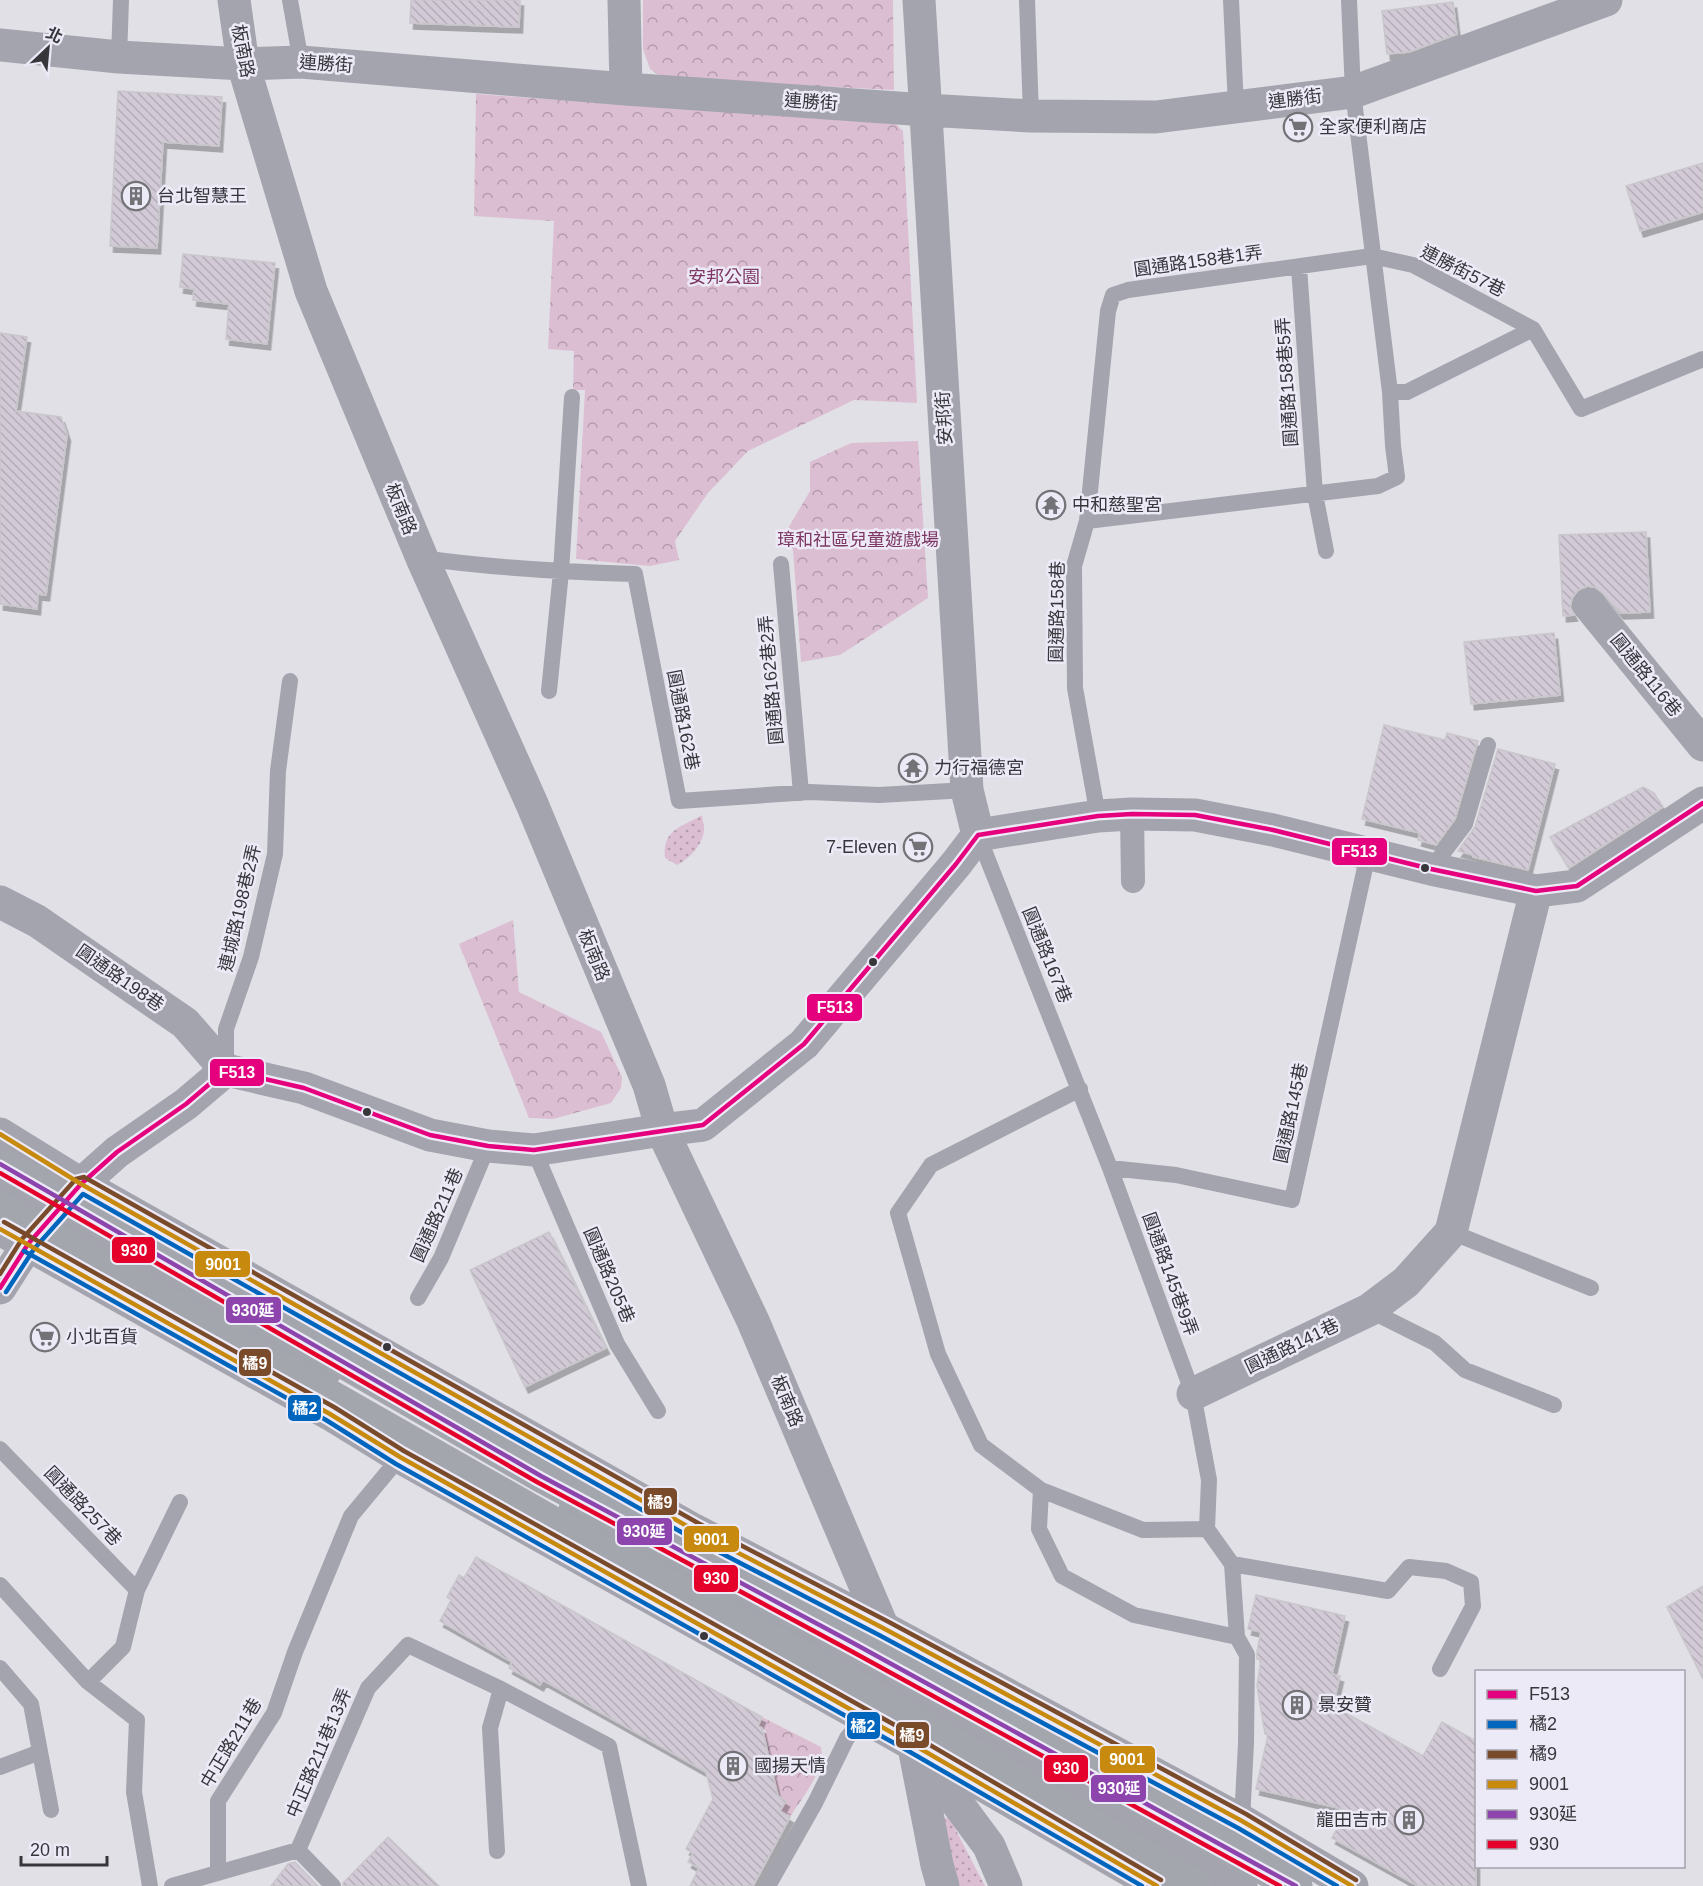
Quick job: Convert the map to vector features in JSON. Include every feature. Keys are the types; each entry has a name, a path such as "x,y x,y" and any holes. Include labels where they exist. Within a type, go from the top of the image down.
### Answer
{"highway":[{"path":"0,1164 541,1476 855,1644 1296,1886"},
{"path":"0,1208 562,1528 846,1681 1195,1886"}],"street":[{"name":"板南路","path":"234,0 243,64 311,291 422,558 532,804 649,1085 663,1130 753,1321 883,1628 897,1689 914,1744 989,1846 1006,1886"},
{"path":"624,0 626,89"},
{"name":"安邦街","path":"919,0 967,790 978,835"},
{"name":"連勝街","path":"0,45 119,57 243,64 301,62 626,89 1030,117 1156,117 1353,92 1606,0"},
{"name":"圓通路116巷","path":"1589,605 1703,745"},
{"path":"0,1288 14,1237 53,1216 81,1184 117,1152 186,1104 226,1070 304,1088 430,1135 488,1146 534,1150 703,1125 804,1044 978,835 1098,816 1195,815 1273,830 1431,869 1536,891 1576,886 1703,803"},
{"path":"1132,814 1133,881"},
{"name":"圓通路141巷","path":"1193,1394 1369,1310 1406,1282 1451,1232 1536,891"},
{"name":"圓通路198巷","path":"0,902 37,921 185,1023 226,1070"},
{"path":"0,1134 81,1184 683,1524 883,1628 1242,1821 1352,1886"},
{"path":"0,1189 53,1216 563,1503 673,1569 832,1652 1187,1851 1241,1886"},
{"path":"14,1237 330,1414 400,1457 914,1744 1157,1886"},
{"path":"914,1744 944,1886"}],"lane":[{"path":"119,57 121,0"},
{"path":"290,0 301,62"},
{"path":"1027,0 1030,117"},
{"path":"1231,0 1236,107"},
{"path":"1087,521 1378,486 1397,477 1390,392 1353,92 1349,0"},
{"name":"圓通路158巷1弄","path":"1087,521 1108,311 1113,295 1128,290 1372,256"},
{"name":"連勝街57巷","path":"1372,256 1413,265 1533,329"},
{"name":"圓通路158巷5弄","path":"1299,267 1315,494 1326,551"},
{"path":"1390,392 1407,392 1533,329 1581,409 1703,359"},
{"path":"549,691 561,572 572,397"},
{"name":"圓通路158巷","path":"1087,521 1074,566 1075,688 1098,816"},
{"name":"圓通路162巷","path":"422,558 462,564 561,572 635,574 679,801 801,793 879,795 967,790"},
{"name":"圓通路162巷2弄","path":"781,564 801,793"},
{"name":"連城路198巷2弄","path":"226,1070 226,1029 251,957 275,854 278,771 290,681"},
{"path":"1431,869 1465,824 1488,745"},
{"name":"圓通路167巷","path":"978,835 1110,1168"},
{"name":"圓通路145巷","path":"1110,1168 1176,1175 1292,1200 1368,854"},
{"path":"1080,1089 931,1165 898,1213 938,1354 981,1445 1041,1490 1143,1530 1207,1529"},
{"name":"圓通路211巷","path":"418,1298 441,1258 488,1146"},
{"name":"圓通路205巷","path":"534,1150 617,1344 658,1412"},
{"name":"圓通路145巷9弄","path":"1110,1168 1193,1394"},
{"path":"1451,1232 1591,1288"},
{"path":"1369,1310 1435,1342 1465,1370 1554,1405"},
{"path":"1193,1394 1209,1480 1207,1529 1232,1564 1237,1637 1247,1655 1242,1821"},
{"name":"圓通路257巷","path":"0,1449 137,1590"},
{"name":"中正路211巷","path":"218,1873 218,1801 274,1713 295,1652 351,1516 400,1457"},
{"path":"1041,1490 1039,1529 1062,1576 1134,1615 1237,1637"},
{"path":"88,1682 123,1647 137,1590 180,1502"},
{"path":"1232,1564 1388,1591 1409,1567 1446,1571 1471,1582 1473,1606 1440,1669"},
{"path":"0,1586 88,1682 137,1720 134,1792 150,1886"},
{"name":"中正路211巷13弄","path":"298,1850 368,1688 408,1645 501,1689 609,1746 639,1886"},
{"path":"0,1668 31,1704 51,1810"},
{"path":"497,1851 489,1728 501,1689"},
{"path":"768,1886 815,1803 847,1738 864,1717 897,1689"},
{"path":"0,1767 40,1752"},
{"path":"172,1886 298,1850 333,1886"}],"green space":[{"path":"643,0 893,0 894,90 663,78 650,69 643,49"},
{"name":"安邦公園","path":"476,94 896,124 903,131 917,403 854,400 748,451 708,493 675,541 679,560 650,566 576,559 585,390 573,390 574,351 548,349 554,221 474,216"},
{"name":"璋和社區兒童遊戲場","path":"918,441 928,598 840,655 801,662 793,549 783,537 810,491 810,462 851,443"},
{"path":"702,815 703,836 695,851 677,865 665,858 666,841 674,831"},
{"path":"513,920 519,992 601,1032 622,1077 621,1088 611,1103 553,1119 529,1118 459,944"},
{"path":"762,1717 821,1747 822,1756 817,1774 790,1817 780,1811 785,1800 771,1792 758,1747 766,1731 758,1726"},
{"path":"949,1817 985,1886 957,1886 939,1820"}],"building":[{"path":"411,0 520,0 519,27 410,23"},
{"path":"1453,2 1457,34 1409,52 1387,54 1382,11"},
{"name":"台北智慧王","path":"118,91 222,97 219,146 163,142 157,248 110,246"},
{"path":"1703,163 1703,212 1640,231 1626,186"},
{"path":"183,254 275,263 267,344 226,339 229,304 193,300 194,289 180,287"},
{"path":"0,333 27,337 16,411 61,417 67,435 46,595 38,594 37,609 0,604"},
{"path":"1646,532 1650,612 1620,613 1603,593 1595,587 1587,586 1578,590 1572,598 1570,607 1574,615 1563,616 1559,535"},
{"path":"1554,633 1560,695 1471,704 1464,642"},
{"path":"1384,725 1445,740 1447,733 1478,741 1455,819 1436,845 1418,840 1420,833 1362,819"},
{"path":"1498,749 1555,764 1528,870 1473,857 1473,855 1458,851 1475,827"},
{"path":"1643,787 1654,793 1663,807 1569,868 1550,837"},
{"path":"549,1232 606,1348 525,1387 470,1270"},
{"path":"476,1557 762,1717 758,1726 762,1728 778,1796 786,1801 780,1811 790,1817 753,1886 690,1886 699,1868 688,1862 693,1853 686,1849 713,1799 706,1772 543,1680 540,1685 509,1668 512,1662 440,1621 451,1600 447,1597 459,1575 464,1578"},
{"path":"1703,1586 1703,1679 1667,1607"},
{"path":"1256,1595 1345,1616 1332,1674 1340,1676 1333,1706 1423,1756 1442,1722 1475,1740 1476,1886 1418,1886 1332,1838 1347,1810 1256,1789 1268,1735 1265,1734 1257,1686 1261,1660 1257,1659 1257,1652 1261,1632 1248,1629"},
{"path":"388,1837 439,1886 343,1886 343,1883"},
{"path":"295,1862 318,1886 271,1886 288,1864"}],"transit line":[{"name":"F513","path":"0,1288 28,1244 81,1184 117,1152 186,1104 226,1070 304,1088 430,1135 488,1146 534,1150 703,1125 804,1044 978,835 1098,816 1195,815 1273,830 1431,869 1536,891 1577,886 1703,803"},
{"name":"9001","path":"0,1134 81,1184 694,1530 883,1628 1242,1821 1352,1886"},
{"name":"930延","path":"0,1164 541,1476 855,1644 1296,1886"},
{"name":"930","path":"0,1173 537,1482 1280,1886"},
{"name":"橘9","path":"0,1274 22,1239 76,1179 84,1177 698,1523 887,1621 1246,1814 1356,1880"},
{"name":"橘2","path":"6,1292 34,1249 83,1194 690,1537 879,1635 1238,1828 1337,1886"},
{"name":"橘9","path":"4,1222 334,1407 404,1451 918,1738 1161,1880"},
{"name":"9001","path":"0,1229 330,1414 400,1457 914,1745 1157,1886"},
{"name":"橘2","path":"24,1251 326,1420 396,1464 910,1752 1142,1886"}],"place":[{"name":"全家便利商店","path":"1298,127"},
{"name":"台北智慧王","path":"136,196"},
{"name":"中和慈聖宮","path":"1051,505"},
{"name":"力行福德宮","path":"913,768"},
{"name":"7-Eleven","path":"918,847"},
{"name":"小北百貨","path":"45,1337"},
{"name":"景安贊","path":"1297,1705"},
{"name":"國揚天情","path":"733,1766"},
{"name":"龍田吉市","path":"1409,1820"}]}
